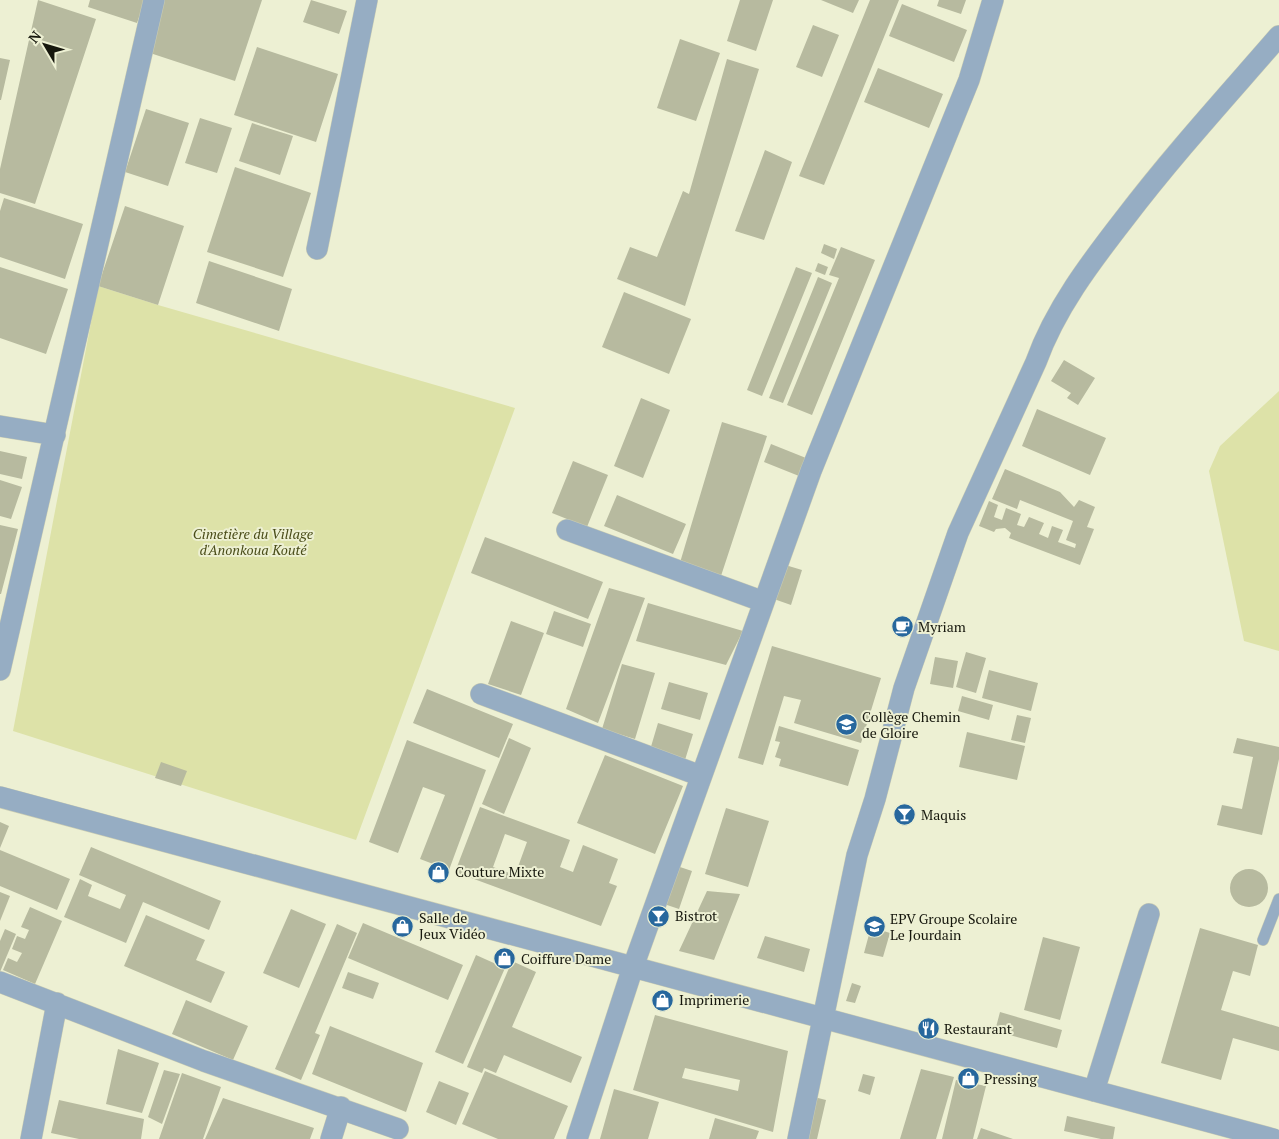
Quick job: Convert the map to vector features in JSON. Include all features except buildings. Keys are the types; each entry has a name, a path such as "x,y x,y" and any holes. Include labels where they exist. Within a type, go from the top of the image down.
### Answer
{"street":[{"path":"0,670 154,0"},
{"path":"317,249 367,0"},
{"path":"576,1139 633,967 811,472 969,80 993,0"},
{"path":"798,1139 857,855 921,636 958,533 1036,362 1045,337 1086,268 1156,177 1279,36"},
{"path":"0,426 55,435"},
{"path":"567,530 764,602"},
{"path":"481,694 701,776"},
{"path":"0,797 1273,1139"},
{"path":"1094,1091 1149,914"},
{"path":"0,982 204,1061 341,1107 398,1129"},
{"path":"30,1139 57,1003"},
{"path":"331,1139 341,1107"}],"lane":[{"path":"1263,940 1279,899"}],"green space":[{"name":"Cimetière du Village d'Anonkoua Kouté","path":"98,286 515,408 356,840 13,731"},
{"path":"1279,391 1279,651 1244,641 1209,471 1220,446"}],"place":[{"name":"Myriam","path":"902,627"},
{"name":"Collège Chemin de Gloire","path":"846,725"},
{"name":"Maquis","path":"905,815"},
{"name":"Couture Mixte","path":"439,872"},
{"name":"Bistrot","path":"659,916"},
{"name":"Salle de Jeux Vidéo","path":"403,926"},
{"name":"EPV Groupe Scolaire Le Jourdain","path":"874,927"},
{"name":"Coiffure Dame","path":"505,959"},
{"name":"Imprimerie","path":"663,1000"},
{"name":"Restaurant","path":"928,1029"},
{"name":"Pressing","path":"968,1079"}]}
